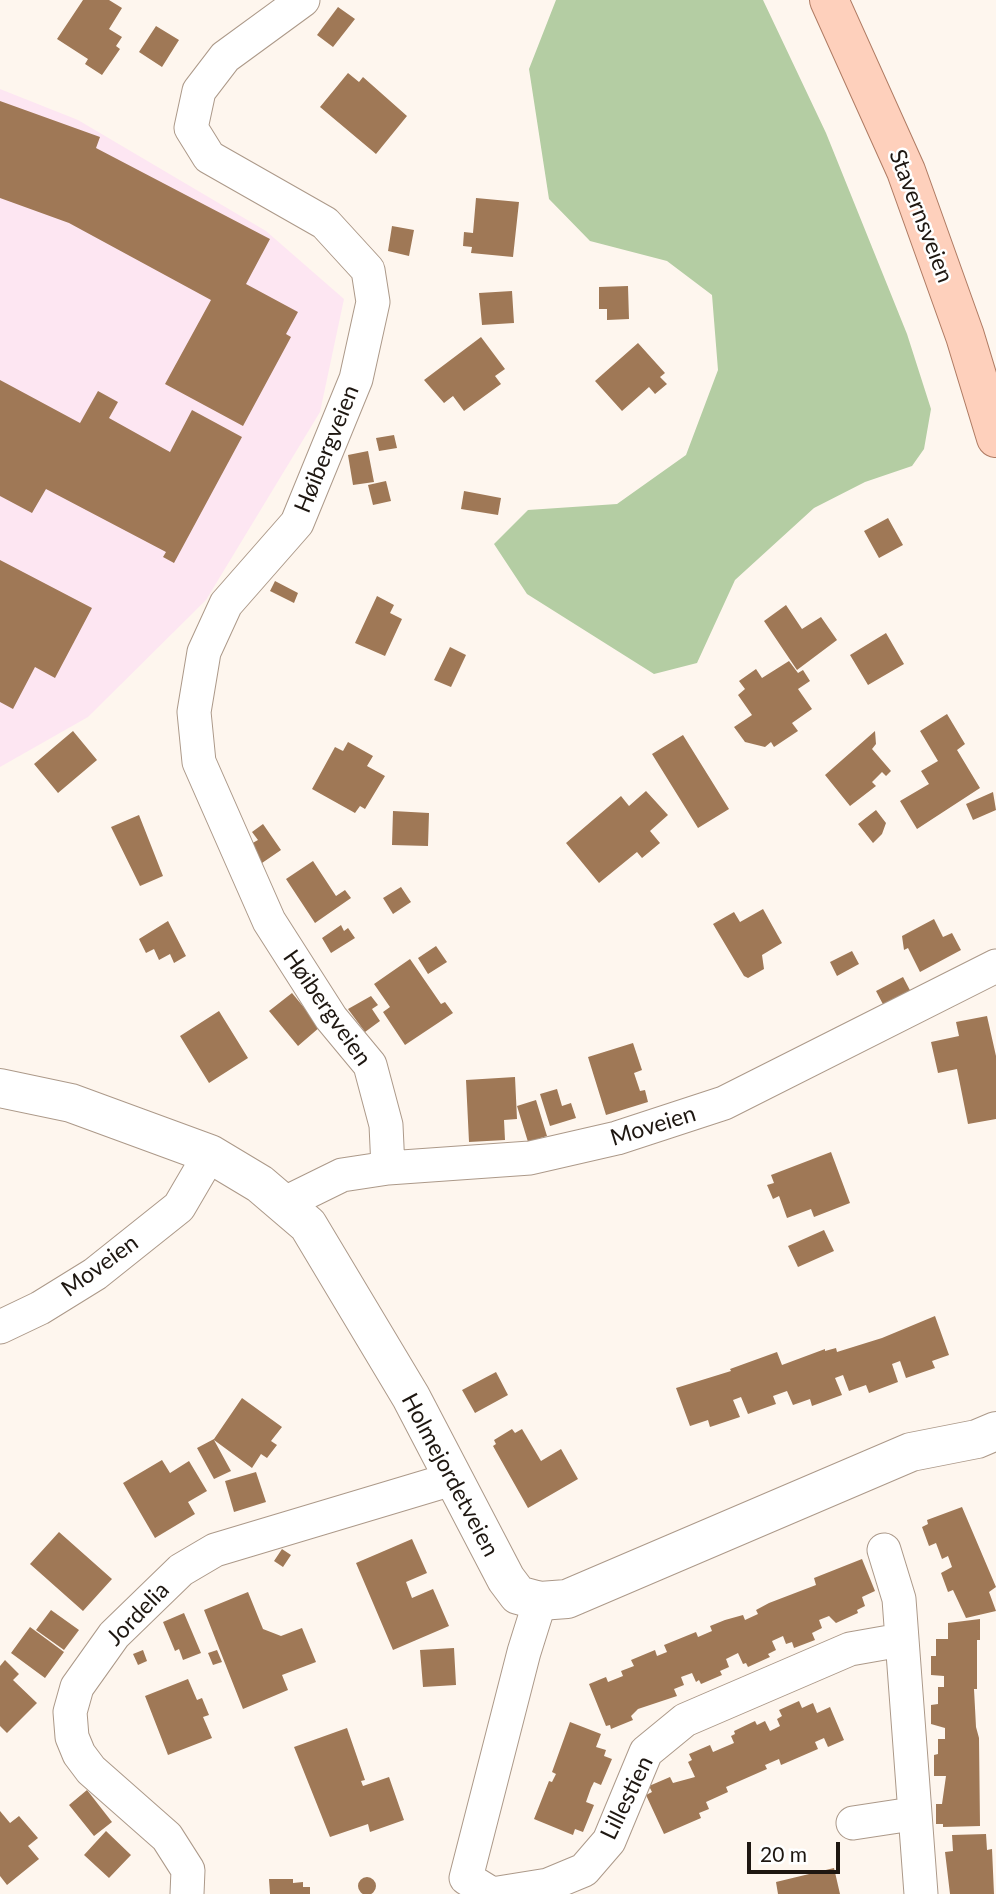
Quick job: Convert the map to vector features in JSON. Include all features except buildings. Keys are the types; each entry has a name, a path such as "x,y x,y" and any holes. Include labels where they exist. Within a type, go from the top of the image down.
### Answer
{"main road":[{"name":"Stavernsveien","path":"830,0 906,171 957,312 996,438"}],"street":[{"name":"Høibergveien","path":"303,0 225,57 199,91 191,128 209,157 325,223 368,270 373,302 356,379 297,523 226,604 204,652 194,712 199,762 268,921 331,1018 370,1065 386,1125 388,1168"},
{"name":"Moveien","path":"285,1203 342,1175 388,1168 530,1158 617,1138 724,1103 996,966"},
{"name":"Holmejordetveien","path":"0,1088 71,1103 210,1154 260,1184 285,1203 307,1225 330,1259 411,1397 506,1579 517,1595 540,1601"},
{"name":"Moveien","path":"0,1327 40,1308 95,1274 179,1207 210,1154"},
{"path":"540,1601 567,1599 610,1583 911,1452 990,1437"},
{"name":"Jordelia","path":"187,1894 188,1870 167,1837 90,1770 79,1754 72,1737 70,1712 77,1686 114,1635 181,1570 215,1550 452,1479"},
{"path":"884,1550 899,1599 912,1814 920,1894"},
{"name":"Lillestien","path":"540,1601 524,1652 466,1878 492,1894 548,1885 584,1870 609,1841 646,1752 685,1720 850,1650 901,1640"},
{"path":"853,1823 912,1814"}],"shaded area":[{"path":"0,89 78,120 266,231 344,299 320,412 206,600 88,717 0,767"}],"green space":[{"path":"556,0 763,0 826,133 907,334 931,409 924,449 912,466 865,482 814,508 735,580 697,663 654,674 527,594 494,544 528,510 617,504 686,455 718,370 712,295 667,261 590,241 549,199 529,69"}]}
